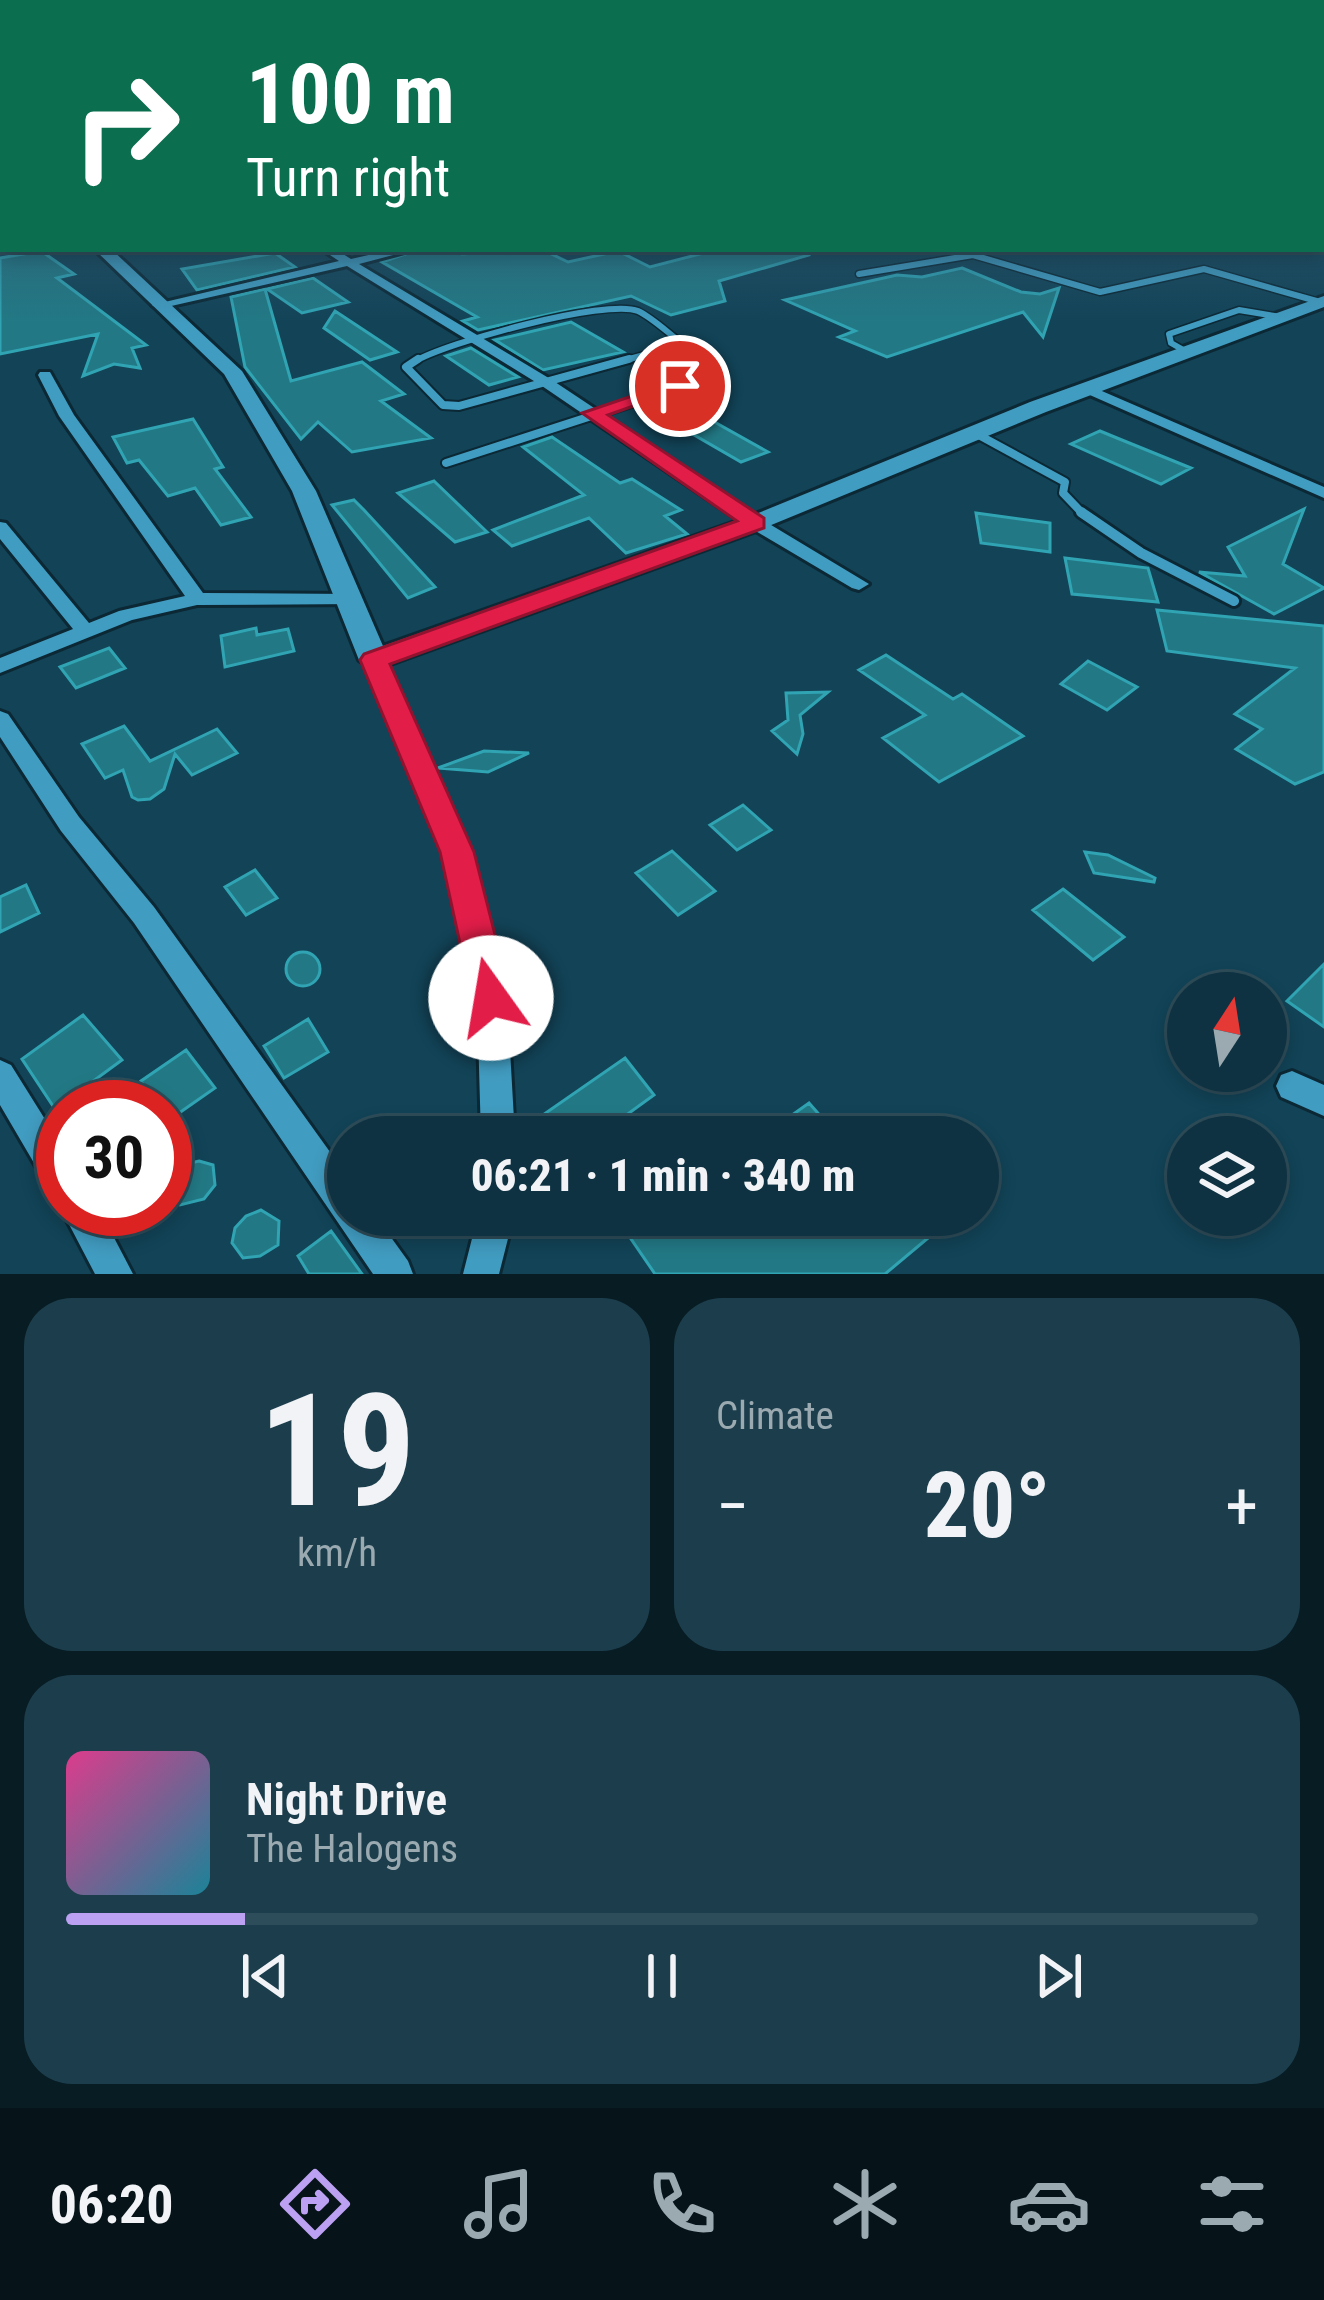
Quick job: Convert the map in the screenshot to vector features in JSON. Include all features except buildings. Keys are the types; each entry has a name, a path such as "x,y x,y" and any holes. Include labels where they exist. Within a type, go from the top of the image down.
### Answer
{"street":[{"path":"105,252 232,371 304,491 457,852 491,998 497,1116"},
{"path":"332,252 548,383 755,523 859,584"},
{"path":"158,305 397,252"},
{"path":"374,660 755,523 975,433 1322,302"},
{"path":"45,375 67,416 197,599"},
{"path":"1088,389 1324,493"},
{"path":"0,527 86,632"},
{"path":"0,666 126,615 197,599 350,600"},
{"path":"0,719 70,824 144,915 327,1178"},
{"path":"0,1075 36,1135"},
{"path":"1292,1087 1324,1101"},
{"path":"94,1236 115,1274"},
{"path":"368,1236 395,1274"},
{"path":"481,1274 491,1236"}],"lane":[{"path":"860,274 973,255 1100,292 1204,269 1322,302"},
{"path":"620,308 636,310 683,344 548,383 477,403 443,405 406,367 423,356 475,340 620,308"},
{"path":"446,463 724,373"},
{"path":"975,433 1065,482 1063,493 1071,506 1095,524 1234,601"}],"route":[{"path":"491,998 457,852 374,660 755,523 592,413 680,386"}]}
